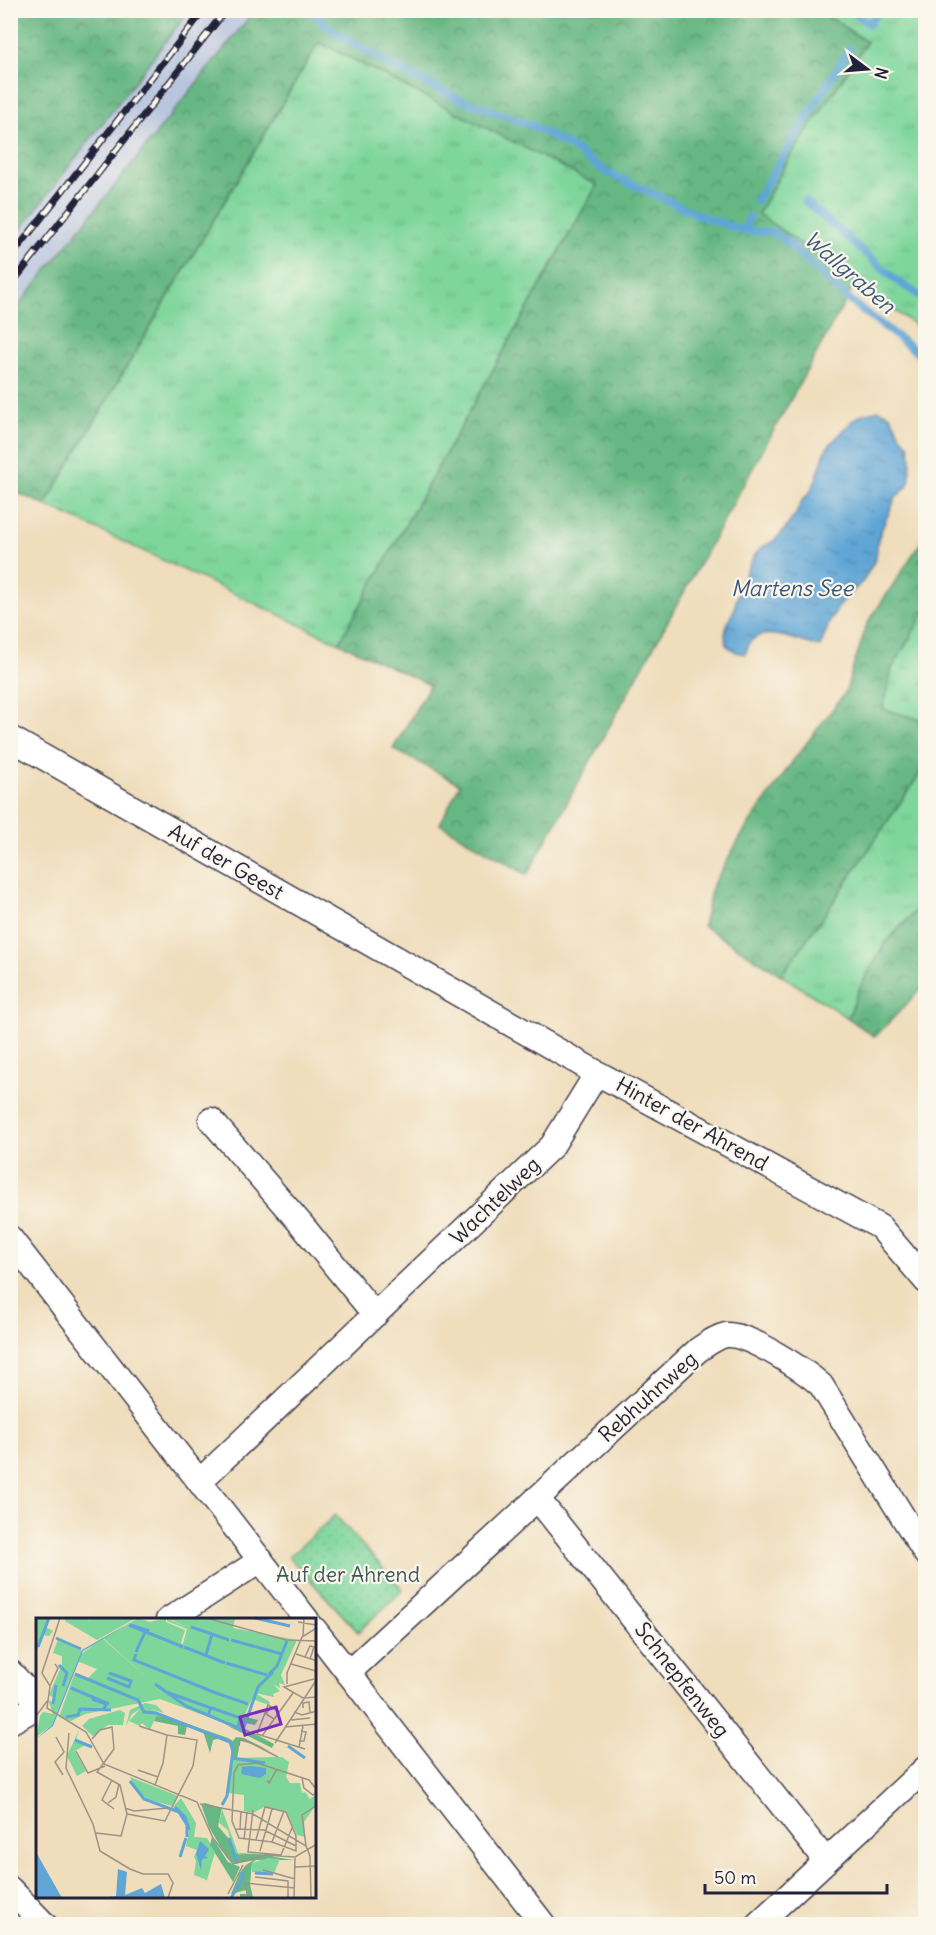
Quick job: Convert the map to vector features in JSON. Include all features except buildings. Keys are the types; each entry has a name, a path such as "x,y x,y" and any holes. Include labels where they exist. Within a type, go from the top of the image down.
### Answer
{"street":[{"name":"Auf der Geest","path":"10,738 443,984"},
{"name":"Hinter der Ahrend","path":"443,984 597,1073 880,1227 926,1281"},
{"name":"Wachtelweg","path":"200,1481 552,1146 597,1073"},
{"path":"211,1120 301,1224 375,1315"},
{"path":"10,1238 305,1618"},
{"name":"Rebhuhnweg","path":"348,1673 698,1350 719,1337 729,1335 752,1342 806,1371 821,1385 926,1554"},
{"name":"Schnepfenweg","path":"537,1498 826,1861"},
{"path":"171,1618 261,1560"},
{"path":"316,1631 543,1924"},
{"path":"10,1672 36,1702"},
{"path":"10,1722 36,1705"},
{"path":"758,1924 926,1768"},
{"path":"10,1888 44,1924"}],"shaded area":[{"path":"11,11 255,11 11,315"}],"green space":[{"path":"255,10 820,11 867,42 790,157 758,214 856,282 527,875 440,824 460,784 393,749 430,685 339,643 597,185 319,42 45,505 11,490 11,315"},
{"path":"10,11 189,11 11,242"},
{"path":"820,11 925,11 925,332 758,214 790,157 867,42"},
{"path":"319,42 597,185 339,643 45,505"},
{"path":"925,536 925,611 892,669 883,709 925,719 925,766 781,975 703,926 712,886 743,833 793,761 845,693 867,624"},
{"path":"925,611 925,719 918,719 883,709 892,669"},
{"path":"925,766 925,900 885,944 860,987 848,1018 781,975"},
{"path":"925,900 925,985 875,1037 848,1018 860,987 885,944"},
{"name":"Auf der Ahrend","path":"335,1515 403,1590 358,1632 289,1557"}],"water":[{"name":"Martens See","path":"879,410 890,414 901,436 909,445 910,479 907,487 896,497 878,539 876,558 864,580 841,603 831,619 820,647 784,636 766,635 758,636 751,641 745,654 736,652 726,645 725,634 741,583 753,558 761,548 781,534 796,514 816,480 826,449 853,420 863,414"}],"waterway":[{"name":"Wallgraben","path":"309,10 338,34 394,67 457,98 531,125 572,148 606,172 703,217 744,231 772,232 786,241 844,296 926,359"},
{"path":"850,10 869,24 879,10"},
{"path":"756,201 849,49"},
{"name":"Wallgraben","path":"805,201 896,280 926,300"},
{"path":"744,231 749,217"}],"railway":[{"path":"10,258 204,10"},
{"path":"10,286 226,10"}]}
